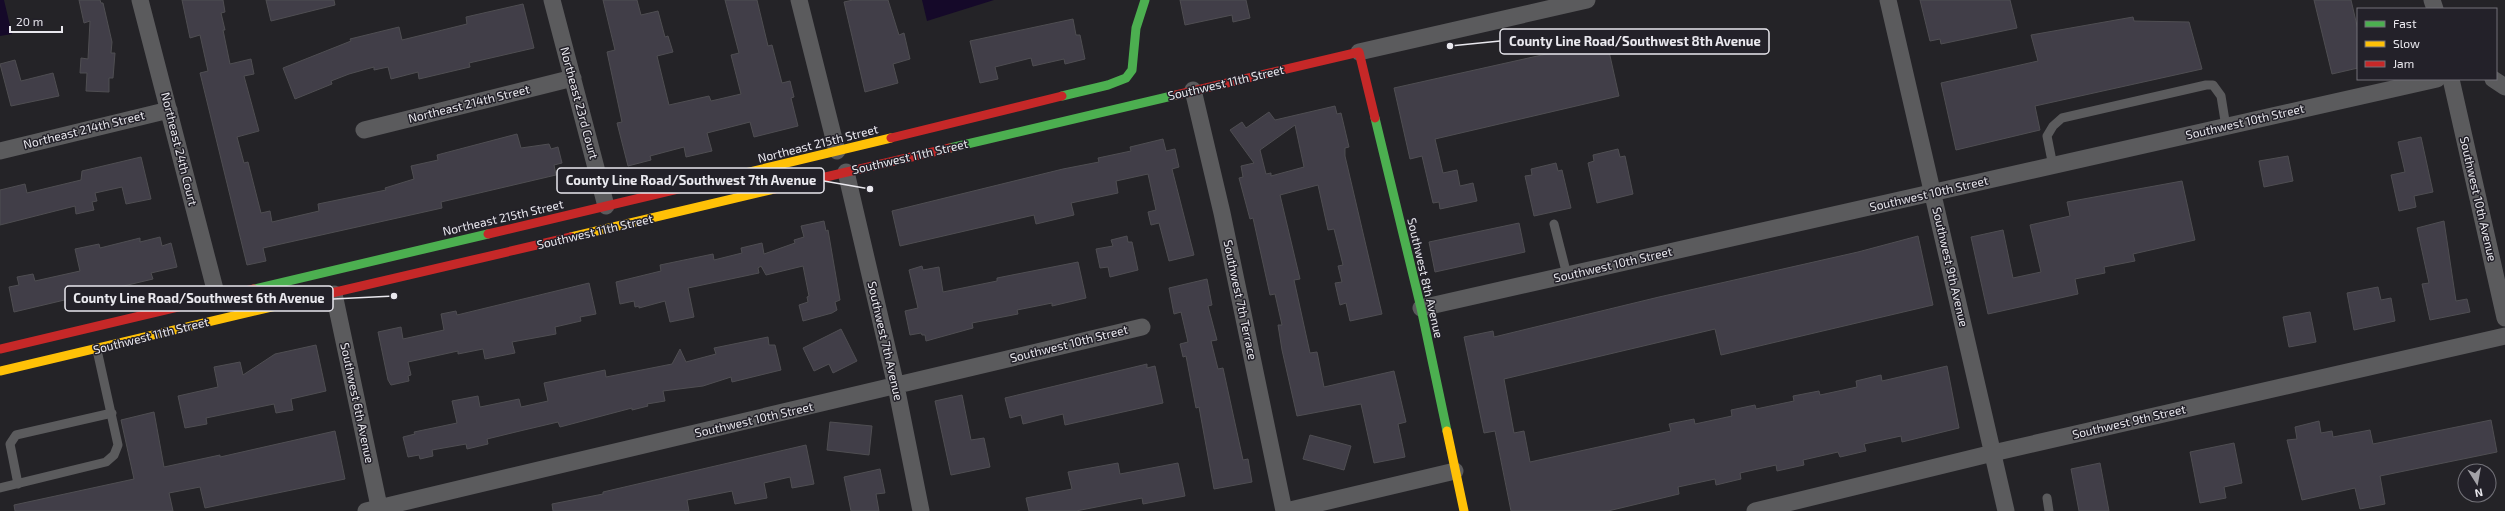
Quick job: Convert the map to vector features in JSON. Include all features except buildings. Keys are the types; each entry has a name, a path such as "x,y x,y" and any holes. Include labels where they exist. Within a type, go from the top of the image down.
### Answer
{"street":[{"name":"Northeast 24th Court","path":"140,0 217,297"},
{"name":"Northeast 23rd Court","path":"552,0 606,206"},
{"path":"799,0 837,151"},
{"name":"Northeast 215th Street","path":"0,349 837,151 1108,85 1126,78 1132,70 1136,28 1145,0"},
{"name":"Southwest 11th Street","path":"0,371 97,350 1193,90 1587,0"},
{"name":"Southwest 9th Avenue","path":"1888,0 1932,193 1994,452 2006,511"},
{"name":"Southwest 8th Avenue","path":"1359,52 1421,308 1464,511"},
{"name":"Northeast 214th Street","path":"364,130 573,78"},
{"name":"Southwest 10th Street","path":"1421,308 2433,80"},
{"name":"Southwest 10th Avenue","path":"2451,80 2505,318"},
{"path":"2494,80 2505,87"},
{"name":"Southwest 7th Terrace","path":"1193,90 1222,213 1285,511"},
{"name":"Northeast 214th Street","path":"0,150 169,110"},
{"name":"Southwest 7th Avenue","path":"846,172 896,386 921,511"},
{"name":"Southwest 6th Avenue","path":"334,294 375,510"},
{"name":"Southwest 10th Street","path":"375,510 1142,326"},
{"name":"Southwest 9th Street","path":"1755,511 1994,452 2505,336"},
{"path":"1285,511 1455,471"}],"lane":[{"path":"2053,166 2047,136 2053,126 2062,118 2199,86 2213,85 2221,96 2226,127"},
{"path":"1554,224 1567,275"},
{"path":"0,488 106,462 114,455 118,445 97,350"},
{"path":"18,484 10,444 16,435 112,413"},
{"path":"2047,498 2049,511"}],"shaded area":[{"path":"0,0 4,0 12,34 0,36"},
{"path":"922,0 994,0 927,21"}],"traffic: fast":[{"path":"1062,96 1108,85 1126,78 1132,70 1136,28 1145,0"},
{"path":"950,148 1176,95"},
{"path":"1375,118 1421,308 1447,431"},
{"path":"254,289 488,234"}],"traffic: slow":[{"path":"737,175 891,138"},
{"path":"571,237 774,189"},
{"path":"0,371 280,305"},
{"path":"1447,431 1464,511"}],"traffic: jam":[{"path":"1176,95 1359,52 1375,118"},
{"path":"891,138 1062,96"},
{"path":"774,189 950,148"},
{"path":"488,234 737,175"},
{"path":"280,305 571,237"},
{"path":"0,349 254,289"}],"place":[{"name":"County Line Road/Southwest 8th Avenue","path":"1450,46"},
{"name":"County Line Road/Southwest 7th Avenue","path":"870,189"},
{"name":"County Line Road/Southwest 6th Avenue","path":"394,296"}]}
